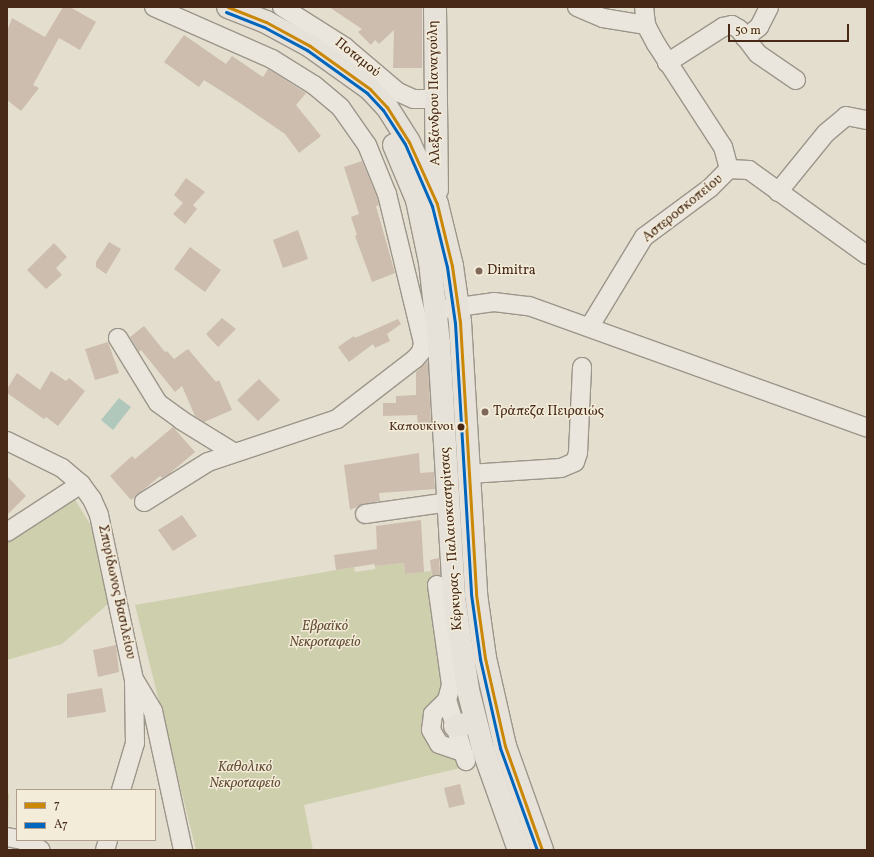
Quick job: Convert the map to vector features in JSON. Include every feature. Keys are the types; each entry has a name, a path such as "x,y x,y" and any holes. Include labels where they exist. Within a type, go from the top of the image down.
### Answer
{"main road":[{"name":"Κέρκυρας - Παλαιοκαστρίτσας","path":"228,7 292,35 310,46 345,73 361,81 387,107 418,158 437,204 458,306 476,594 489,686 505,746 542,850"},
{"name":"Αλεξάνδρου Παναγούλη","path":"434,7 434,99 437,204"},
{"name":"Κέρκυρας - Παλαιοκαστρίτσας","path":"345,73 388,134 408,173 423,224 436,311 431,343 449,502 450,622 476,722 519,850"},
{"path":"455,726 476,722"}],"street":[{"path":"144,502 187,473 233,452 337,419 415,359 431,343 387,194 367,145 351,120 331,98 272,59 154,7"},
{"name":"Ποταμού","path":"282,7 346,47 398,92 414,98 434,99"},
{"path":"577,7 603,18 646,25"},
{"name":"Αστεροσκοπείου","path":"590,326 644,237 723,178 729,169 722,147 668,63 646,25 644,7"},
{"path":"745,38 759,27 769,7"},
{"path":"668,63 727,25 736,26 758,54 796,80"},
{"path":"778,192 826,133 846,116 867,120"},
{"path":"729,169 749,170 867,255"},
{"path":"436,311 458,306 494,302 517,303 590,326 866,426"},
{"path":"118,338 158,403 181,420 233,452"},
{"path":"469,474 561,468 575,462 578,453 582,366"},
{"name":"Σπυρίδωνος Βασιλείου","path":"7,441 62,468 81,484 92,499 99,516 134,680 134,743 122,789"},
{"path":"7,532 81,484"},
{"path":"366,514 449,502"},
{"path":"437,585 450,622 451,685 447,700 433,714 431,730 439,744 464,757 447,700"},
{"path":"134,680 153,710 183,850"},
{"path":"24,841 41,850"}],"green space":[{"path":"74,498 90,524 102,567 108,604 62,644 7,660 7,538"},
{"path":"404,563 405,574 431,571 444,699 427,725 457,754 460,768 304,805 313,850 196,850 135,605 354,567 355,572 375,569 375,566"},
{"path":"7,793 9,794 8,831 7,831"}],"shaded area":[{"path":"119,398 131,407 113,430 101,420"}],"building":[{"path":"63,7 70,7 96,22 80,50 59,38 33,85 39,88 21,111 7,100 7,31 12,18 45,37"},
{"path":"329,7 422,7 422,68 393,68 394,30 379,44 375,40 371,45 358,32 362,29"},
{"path":"184,35 226,64 232,56 263,77 268,69 306,93 296,105 321,136 299,153 285,134 237,101 204,80 199,87 164,62"},
{"path":"362,161 377,197 379,205 376,206 395,273 372,282 355,236 357,235 351,217 359,214 344,167"},
{"path":"186,178 205,192 193,205 197,209 185,224 173,214 183,203 174,195"},
{"path":"298,230 308,259 283,268 273,240"},
{"path":"109,242 121,249 106,274 96,267 96,262"},
{"path":"54,243 67,257 56,268 62,275 46,289 27,270"},
{"path":"190,247 221,270 205,292 174,269"},
{"path":"222,318 236,329 218,347 206,334"},
{"path":"398,319 401,324 387,334 390,341 375,348 373,344 349,362 338,347 354,336 355,338"},
{"path":"144,326 165,352 167,351 174,359 188,349 216,382 219,380 232,410 204,422 195,416 182,386 175,392 141,350 139,352 130,337"},
{"path":"108,342 119,373 95,380 85,349"},
{"path":"428,361 431,423 418,423 417,415 383,416 383,403 396,403 396,396 416,395 416,372"},
{"path":"51,371 66,381 69,378 85,391 58,426 46,417 44,419 7,393 7,389 17,373 40,390"},
{"path":"259,379 280,400 258,421 237,400"},
{"path":"173,427 195,452 169,474 162,478 160,476 131,500 110,476 132,456 135,459"},
{"path":"419,453 420,473 434,472 435,489 379,493 380,501 363,504 350,510 344,465"},
{"path":"7,476 26,496 7,515"},
{"path":"182,515 197,536 173,551 158,530"},
{"path":"421,520 424,572 405,574 404,563 375,566 374,564 336,570 334,555 377,549 376,526"},
{"path":"439,558 440,575 432,576 430,560"},
{"path":"116,645 119,672 98,677 93,650"},
{"path":"102,688 106,712 67,718 67,694"},
{"path":"460,784 465,804 449,808 444,788"}],"transit line":[{"name":"7","path":"228,7 266,22 310,46 370,89 387,107 409,142 437,204 452,266 460,322 476,594 485,658 505,746 542,850"},
{"name":"A7","path":"226,12 264,27 307,50 367,93 383,110 405,144 432,206 447,267 455,323 471,594 480,659 500,748 537,850"}],"place":[{"name":"Dimitra","path":"479,271"},
{"name":"Τράπεζα Πειραιώς","path":"485,412"},
{"name":"Καπουκίνοι","path":"461,427"}],"park label":[{"name":"Εβραϊκό Νεκροταφείο","path":"325,636"},
{"name":"Καθολικό Νεκροταφείο","path":"245,776"}]}
